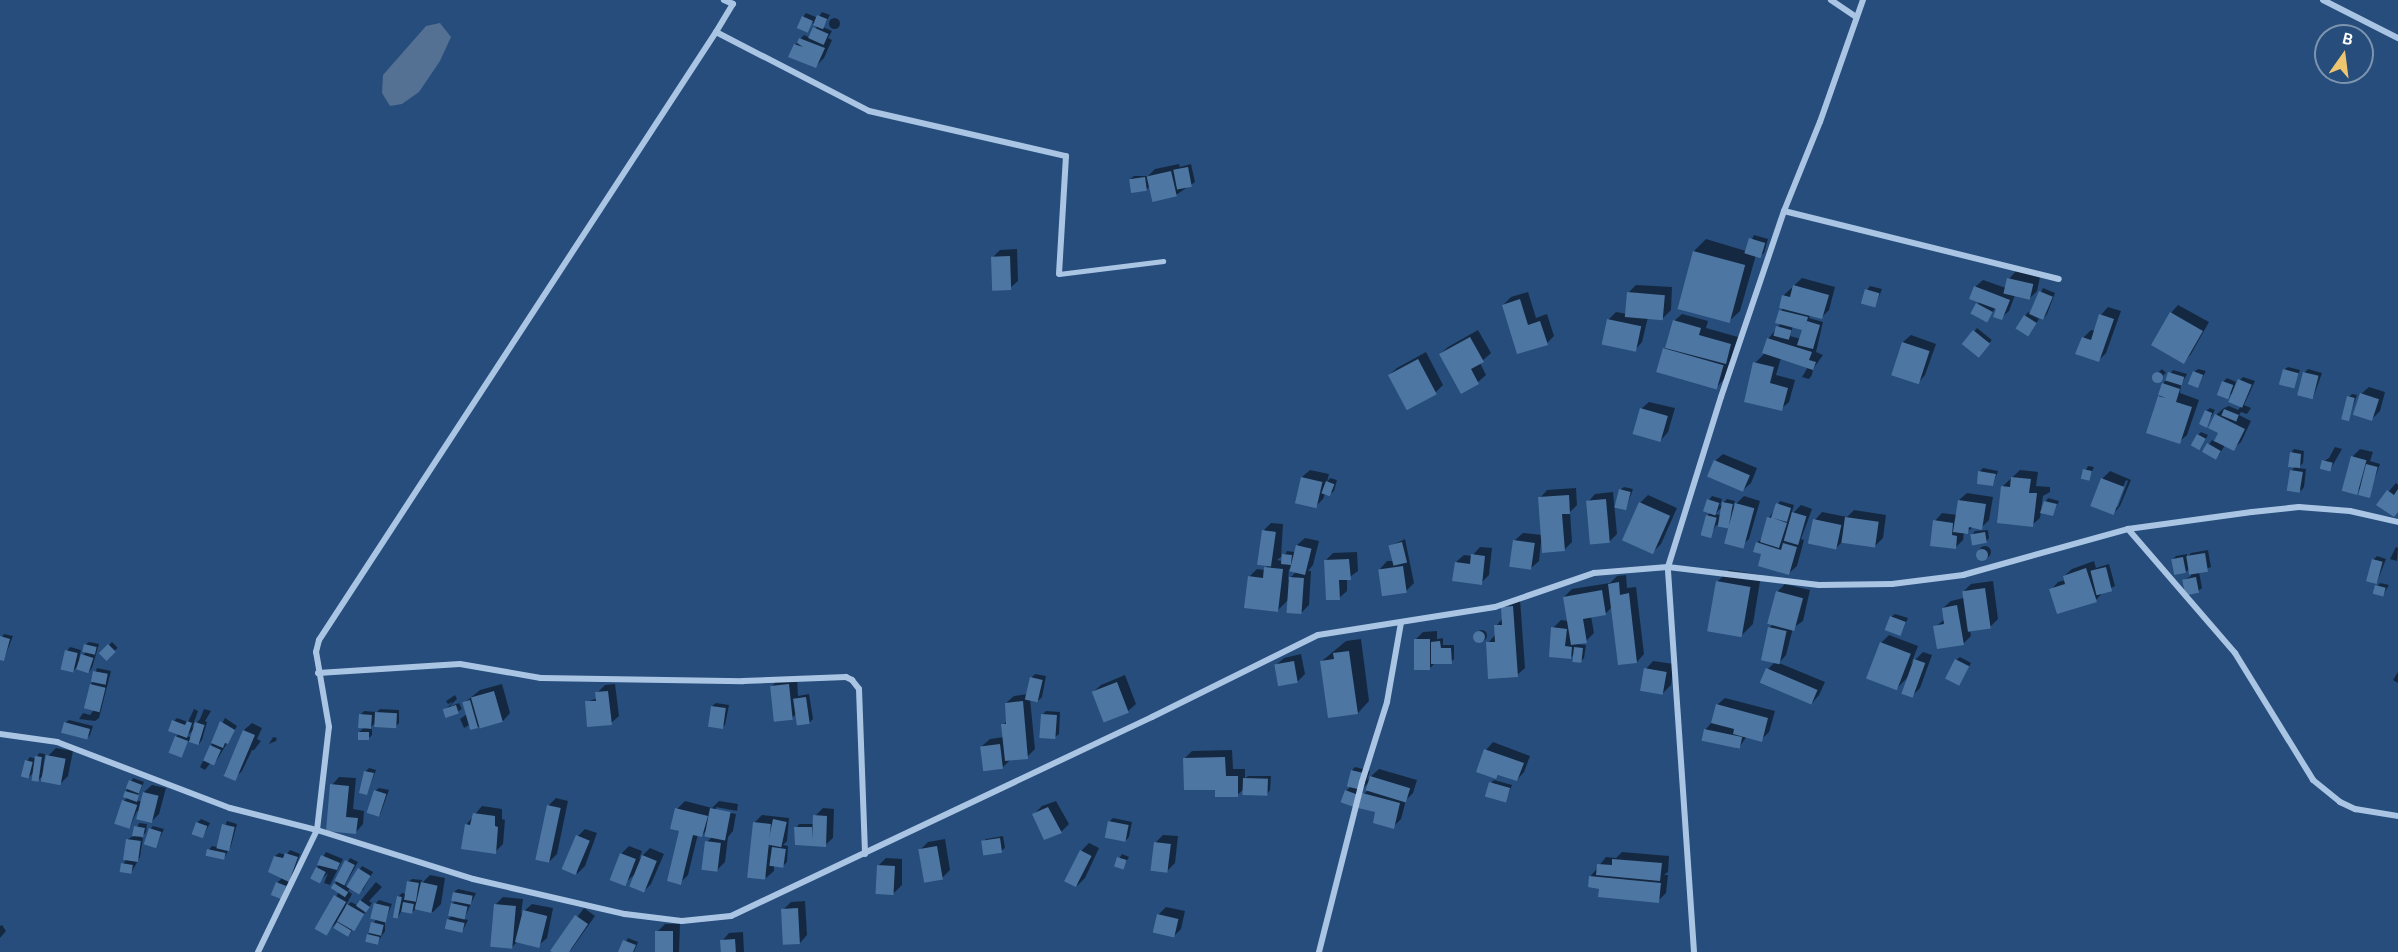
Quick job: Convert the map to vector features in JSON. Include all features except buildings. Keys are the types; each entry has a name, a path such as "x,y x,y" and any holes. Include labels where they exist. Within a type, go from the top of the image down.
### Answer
{"street":[{"path":"258,952 317,830 329,727 316,652 326,628 620,183 735,2 724,0"},
{"path":"1831,0 1855,16"},
{"path":"1694,952 1668,567 1721,397 1784,211 1820,122 1855,16 1863,0"},
{"path":"2323,0 2398,38"},
{"path":"716,32 869,111 1066,156 1059,274"},
{"path":"1784,211 2059,279"},
{"path":"0,734 57,742 230,808 317,830 473,879 625,914 682,921 731,916 865,854 1317,635 1495,607 1594,573 1668,567 1819,585 1892,584 1963,575 2128,529 2300,507 2350,512 2398,522"},
{"path":"2128,529 2235,653 2313,780 2340,802 2355,809 2398,816"},
{"path":"1318,952 1362,782 1387,702 1401,623"},
{"path":"318,673 460,664 541,678 743,681 846,677 852,680 859,690 865,854"}],"lane":[{"path":"1059,274 1163,261"}],"water":[{"path":"440,23 451,37 440,61 419,92 402,104 390,106 382,93 383,75 426,26"}]}
